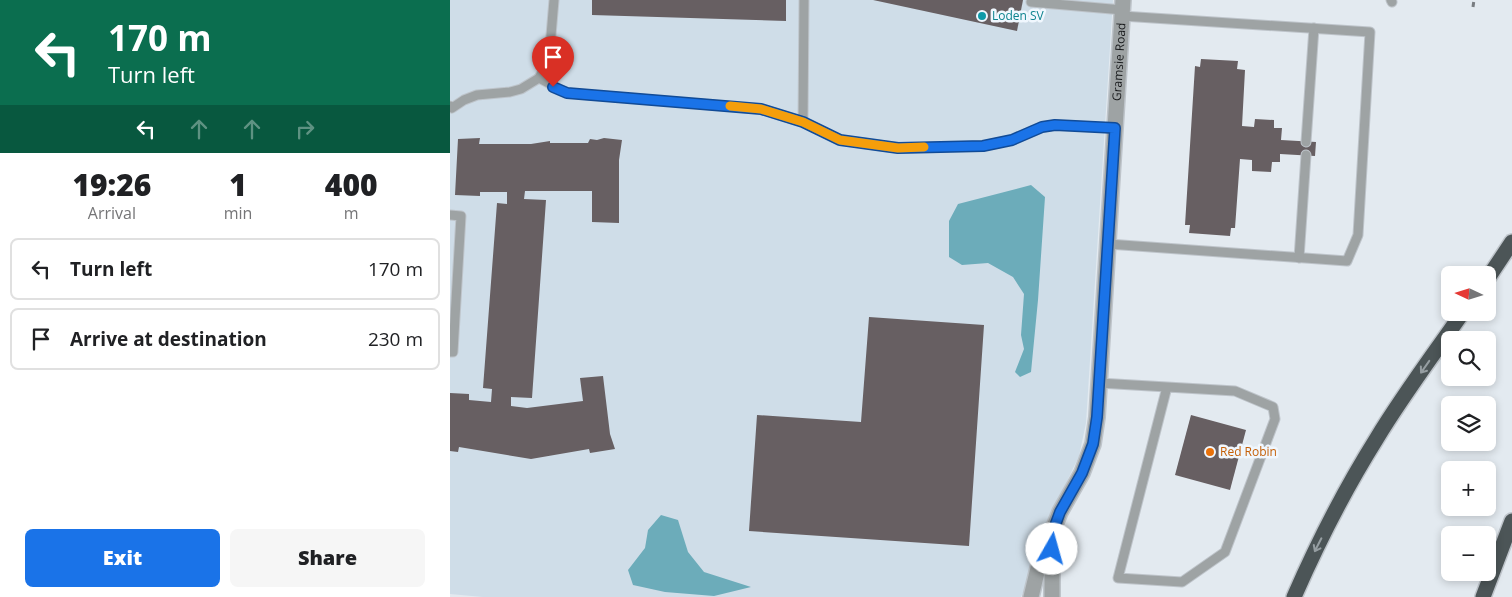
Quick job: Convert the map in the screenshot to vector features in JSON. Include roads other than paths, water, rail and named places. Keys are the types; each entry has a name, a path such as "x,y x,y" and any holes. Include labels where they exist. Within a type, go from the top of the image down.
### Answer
{"highway":[{"path":"1496,266 1512,242"},
{"path":"1294,597 1310,559 1340,501 1377,437 1457,321"},
{"path":"1483,597 1512,521"}],"street":[{"name":"Gramsie Road","path":"1031,597 1039,564 1060,512 1082,473 1093,444 1097,417 1123,9"},
{"name":"Gramsie Road","path":"1052,534 1052,597"}],"lane":[{"path":"451,108 477,95 521,89 539,78 549,59 554,0"},
{"path":"803,122 804,0"},
{"path":"1031,2 1370,32 1358,235 1347,261 1108,244"},
{"path":"1306,142 1314,28"},
{"path":"539,78 567,93 761,109 803,122 840,140 898,148 983,146 1012,140 1042,127 1055,125 1115,128"},
{"path":"1300,258 1306,155"},
{"path":"450,215 461,216 453,352 450,352"},
{"path":"1099,383 1167,387 1235,391 1273,407 1275,419 1225,552 1182,582 1118,578 1167,387"}],"water":[{"path":"1031,185 1045,197 1031,372 1020,377 1015,372 1024,349 1021,335 1024,294 1013,277 988,263 962,265 949,257 949,221 958,204"},
{"path":"661,515 678,520 688,552 704,572 751,587 714,596 665,592 633,585 628,570 645,548 648,530"}],"place":[{"name":"Loden SV","path":"982,16"},
{"name":"Red Robin","path":"1210,452"}]}
